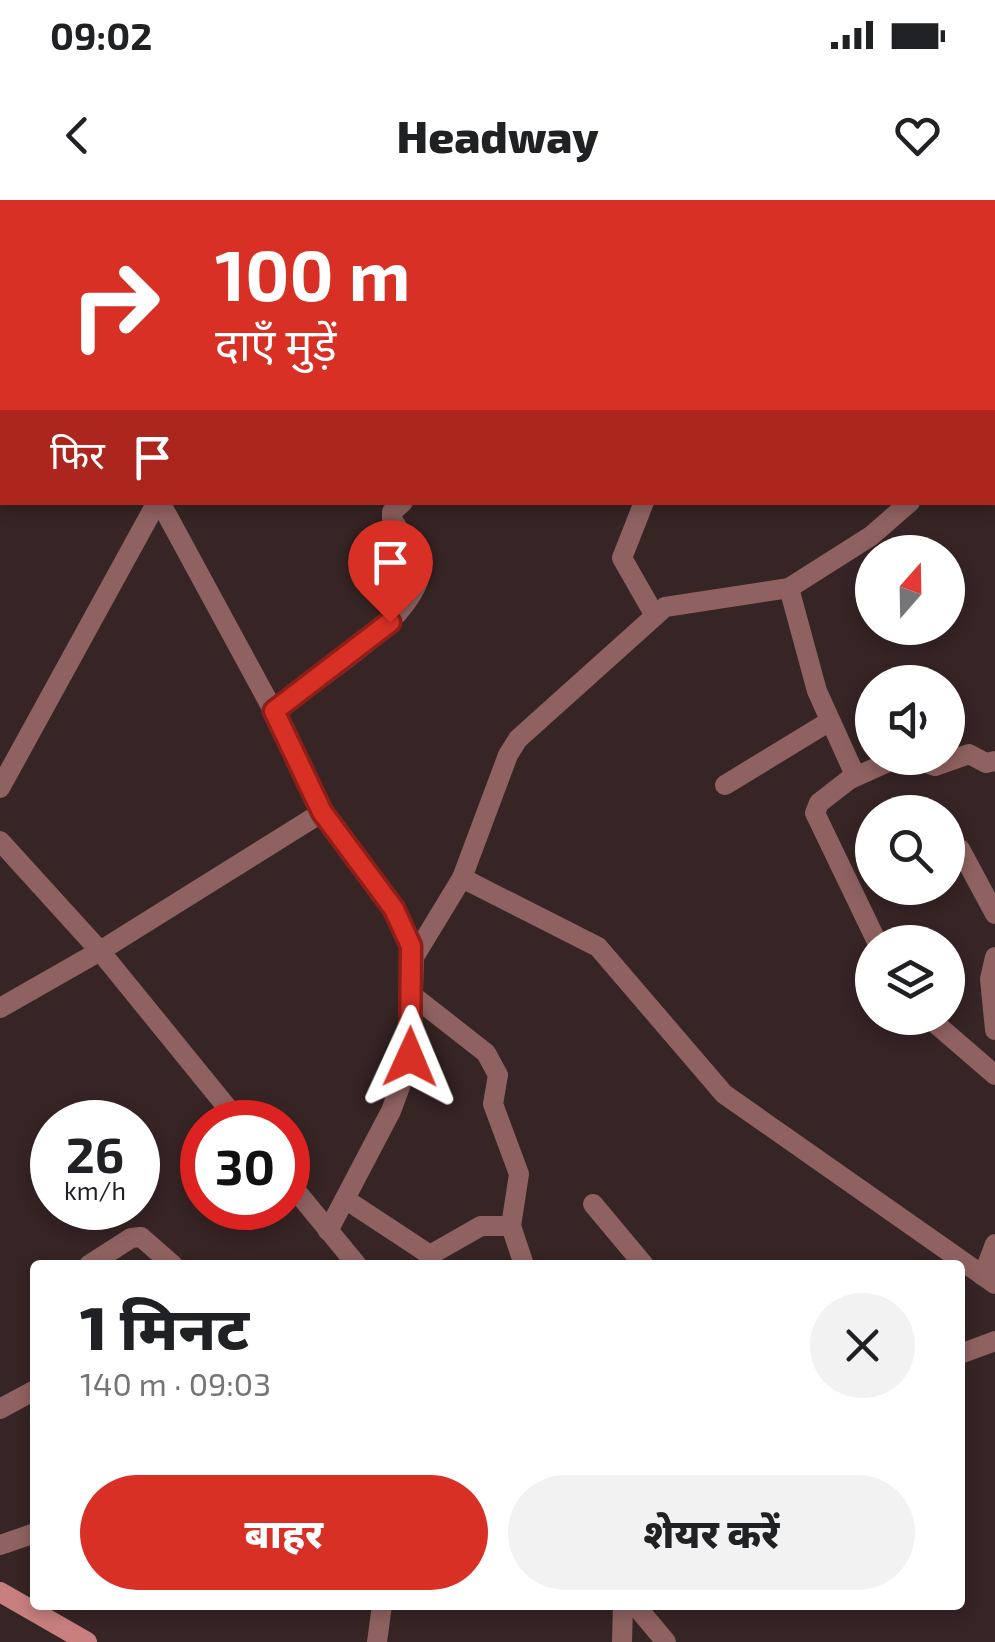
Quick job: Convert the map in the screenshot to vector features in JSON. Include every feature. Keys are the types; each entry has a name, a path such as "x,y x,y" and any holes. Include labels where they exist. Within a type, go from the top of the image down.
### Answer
{"main road":[{"path":"0,1592 30,1609"},
{"path":"31,1610 87,1642"}],"street":[{"path":"0,788 157,505"},
{"path":"161,505 274,711 322,812 394,909 414,957 410,1057 391,1111 328,1231"},
{"path":"274,711 390,622 411,596 422,565 392,519 392,512 399,505"},
{"path":"643,505 622,558 654,614"},
{"path":"414,957 462,878 508,755 518,740 654,614 680,603 789,588 871,536 907,505"},
{"path":"789,588 814,680 854,770 853,778"},
{"path":"725,786 830,721"},
{"path":"965,755 986,764 995,761"},
{"path":"860,775 820,802 815,813 868,925"},
{"path":"0,1008 100,952 322,812"},
{"path":"0,841 100,952 222,1100"},
{"path":"965,857 995,914"},
{"path":"462,878 598,947 675,1042 724,1094 961,1260"},
{"path":"976,1061 995,1032 990,978 995,957"},
{"path":"412,995 493,1063 500,1084 493,1104 519,1174 511,1226 522,1260"},
{"path":"948,1035 995,1075"},
{"path":"345,1199 430,1255 480,1226 511,1226"},
{"path":"593,1204 640,1260"},
{"path":"310,1208 347,1260"},
{"path":"98,1260 131,1238 140,1237 167,1260"},
{"path":"965,1263 989,1280 995,1244"},
{"path":"965,1352 995,1341"},
{"path":"0,1409 30,1393"},
{"path":"0,1545 30,1536"},
{"path":"377,1642 381,1610"},
{"path":"622,1642 623,1610"},
{"path":"639,1610 666,1642"}],"route":[{"path":"390,622 274,711 322,812 394,909 411,946 414,957 410,1057"}]}
